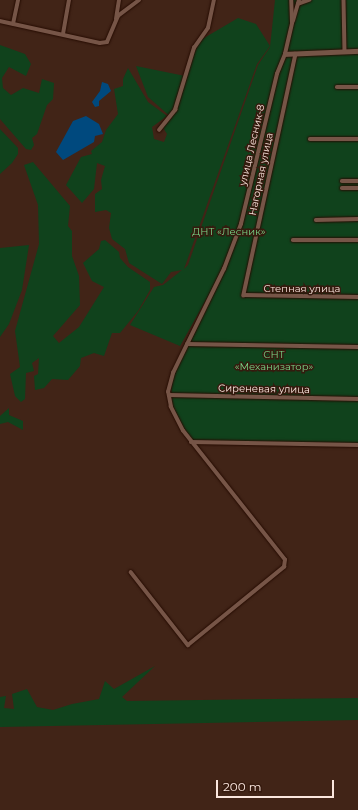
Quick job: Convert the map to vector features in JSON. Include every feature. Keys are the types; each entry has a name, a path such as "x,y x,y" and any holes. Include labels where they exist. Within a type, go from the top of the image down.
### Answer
{"street":[{"path":"13,24 18,0"},
{"path":"63,34 69,0"},
{"path":"0,21 100,43 107,42 116,20 119,0"},
{"path":"116,20 139,0"},
{"path":"159,130 175,110 194,48 208,28 214,0"},
{"name":"улица Лесник-8","path":"169,395 173,373 213,291 242,224 277,74 285,54 292,24 291,0"},
{"path":"292,24 299,2 310,0"},
{"path":"344,0 345,51"},
{"path":"285,54 358,51"},
{"name":"Нагорная улица","path":"245,297 244,292 296,54"},
{"path":"337,87 358,86"},
{"path":"310,140 358,139"},
{"path":"342,181 358,181"},
{"path":"342,188 358,188"},
{"path":"316,220 358,219"},
{"path":"293,240 358,240"},
{"name":"Степная улица","path":"245,297 358,297"},
{"path":"187,344 358,347"},
{"path":"131,572 188,645 284,567 284,560 191,442 176,420 169,395"},
{"name":"Сиреневая улица","path":"169,395 358,399"},
{"path":"191,442 358,445"}],"green space":[{"path":"275,0 358,0 358,446 192,440 181,427 171,403 172,378 229,261 225,261 211,291 180,346 130,325 154,287 163,285 182,270 171,272 162,284 129,263 125,249 112,239 109,228 111,213 106,210 95,212 95,194 102,189 101,180 105,166 97,163 94,189 82,203 66,185 81,157 92,154 91,151 102,142 106,130 118,114 114,89 123,86 123,79 128,68 148,102 167,116 152,127 154,139 164,142 167,134 162,126 172,118 148,97 136,66 185,76 199,41 238,18 256,24 270,46 257,64 184,269 188,265 258,65 270,47"},
{"path":"0,45 25,54 31,64 26,76 9,67 2,78 3,88 11,95 23,88 39,93 42,79 54,83 53,99 47,105 37,134 32,138 34,145 31,150 26,149 0,119"},
{"path":"0,129 18,148 18,154 12,163 0,174"},
{"path":"33,162 70,206 68,226 72,231 72,256 79,276 80,305 53,336 59,343 79,327 104,287 92,281 83,263 99,249 101,241 105,240 119,252 120,258 128,267 150,282 150,290 138,311 120,333 112,333 104,356 94,353 81,358 80,366 68,380 52,379 44,388 35,390 34,376 38,374 39,358 32,363 34,371 26,373 25,399 21,402 15,396 10,374 20,367 15,331 39,244 38,205 24,165"},
{"path":"29,245 22,290 9,324 0,337 0,248"},
{"path":"9,408 9,415 23,421 23,430 8,422 0,424 0,416"},
{"path":"155,666 122,697 127,701 358,698 358,720 0,727 0,697 6,696 4,708 14,709 12,694 27,689 37,707 53,710 72,704 99,699 105,681 114,689"}],"water":[{"path":"102,82 108,84 111,91 99,101 99,106 95,107 92,102 100,91"},
{"path":"86,116 99,124 103,134 95,136 94,142 63,160 56,152 73,121"}],"park label":[{"name":"ДНТ «Лесник»","path":"229,232"},
{"name":"СНТ «Механизатор»","path":"274,360"}]}
